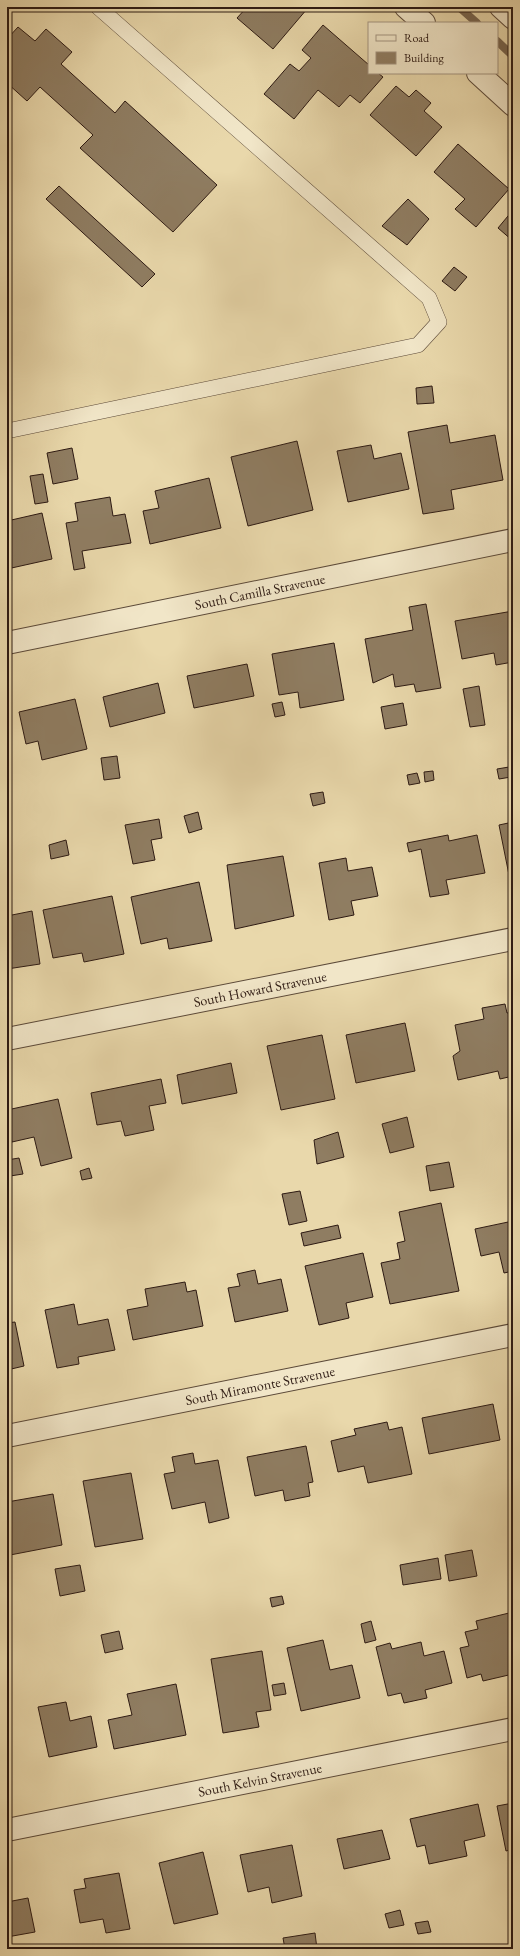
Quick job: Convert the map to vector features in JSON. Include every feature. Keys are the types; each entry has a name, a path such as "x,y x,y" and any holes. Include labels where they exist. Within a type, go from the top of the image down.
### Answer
{"street":[{"path":"406,7 423,22"},
{"path":"501,7 513,18"},
{"path":"479,74 513,105"},
{"name":"South Camilla Stravenue","path":"7,643 513,540"},
{"name":"South Howard Stravenue","path":"7,1039 513,939"},
{"name":"South Miramonte Stravenue","path":"7,1436 513,1335"},
{"name":"South Kelvin Stravenue","path":"7,1830 513,1729"}],"lane":[{"path":"7,431 418,345 439,322 429,298 98,7"}],"building":[{"path":"247,7 305,7 307,9 273,49 237,18"},
{"path":"323,25 368,64 368,74 379,74 383,77 360,103 350,95 339,107 318,90 294,119 264,94 290,64 299,71 311,58 302,50"},
{"path":"18,27 35,41 46,29 72,52 61,64 115,113 125,101 217,185 173,232 80,148 93,135 40,87 27,101 7,83 7,68 12,63 7,59 7,39"},
{"path":"396,86 409,97 416,90 431,103 424,111 442,127 416,156 370,115"},
{"path":"458,144 509,189 476,227 455,209 465,199 434,172"},
{"path":"59,186 155,274 142,287 46,199"},
{"path":"408,199 429,219 407,245 382,226"},
{"path":"513,210 513,241 498,228"},
{"path":"454,267 467,277 455,291 442,281"},
{"path":"432,386 434,403 417,404 416,388"},
{"path":"447,425 450,443 495,435 503,480 451,490 454,509 423,514 408,432"},
{"path":"297,441 313,510 248,526 231,457"},
{"path":"371,445 374,459 401,453 409,489 348,502 337,451"},
{"path":"72,448 78,479 53,484 47,453"},
{"path":"43,474 48,502 35,504 30,476"},
{"path":"209,478 221,528 150,544 143,511 159,508 155,491"},
{"path":"110,497 113,516 125,514 131,543 82,551 85,568 74,570 66,523 78,521 75,503"},
{"path":"42,513 52,559 7,569 7,521"},
{"path":"426,604 441,688 416,692 414,684 395,687 393,674 373,683 365,639 413,630 409,607"},
{"path":"513,611 513,662 496,665 494,653 462,659 455,621"},
{"path":"334,643 344,700 300,708 298,692 279,695 272,654"},
{"path":"247,664 254,696 194,708 187,676"},
{"path":"158,683 165,713 110,727 103,697"},
{"path":"479,686 485,725 470,727 463,689"},
{"path":"75,699 87,749 42,760 38,741 26,744 19,712"},
{"path":"282,702 285,715 275,717 272,704"},
{"path":"403,703 407,725 385,729 381,707"},
{"path":"117,756 120,778 104,780 101,758"},
{"path":"509,767 511,777 499,779 497,769"},
{"path":"433,771 434,780 425,782 424,772"},
{"path":"417,773 420,783 409,785 407,775"},
{"path":"323,792 325,803 313,806 310,794"},
{"path":"198,812 202,829 189,833 184,816"},
{"path":"159,819 162,838 151,840 155,860 133,864 125,825"},
{"path":"513,822 513,875 509,875 499,825"},
{"path":"448,835 449,841 477,835 485,873 446,880 449,894 430,897 421,849 409,852 407,843"},
{"path":"66,840 69,855 51,859 49,845"},
{"path":"283,856 294,916 235,929 227,865"},
{"path":"346,858 348,871 372,867 378,896 351,901 354,915 329,920 319,863"},
{"path":"199,882 212,941 169,949 167,938 141,944 131,897"},
{"path":"112,896 124,954 84,962 82,953 53,958 43,910"},
{"path":"32,911 40,964 7,969 7,916"},
{"path":"505,1004 507,1013 513,1012 513,1076 500,1079 498,1071 458,1080 453,1056 460,1051 455,1025 484,1019 482,1008"},
{"path":"405,1023 415,1071 356,1083 346,1035"},
{"path":"322,1035 335,1099 281,1110 267,1046"},
{"path":"231,1063 237,1093 182,1104 177,1075"},
{"path":"161,1079 166,1103 149,1106 154,1130 125,1136 121,1121 97,1125 91,1093"},
{"path":"58,1099 72,1158 41,1166 34,1137 12,1142 7,1123 7,1110"},
{"path":"407,1117 414,1147 390,1153 382,1124"},
{"path":"338,1132 344,1157 317,1164 314,1140"},
{"path":"19,1158 23,1174 10,1176 7,1160"},
{"path":"449,1162 454,1187 430,1191 426,1166"},
{"path":"89,1168 92,1178 82,1180 80,1171"},
{"path":"300,1191 307,1221 289,1225 282,1194"},
{"path":"441,1203 459,1291 390,1304 381,1263 400,1259 397,1243 405,1241 399,1212"},
{"path":"513,1221 513,1271 504,1273 499,1252 481,1256 475,1229"},
{"path":"338,1225 341,1238 304,1246 301,1233"},
{"path":"363,1253 373,1297 346,1303 349,1318 319,1325 305,1266"},
{"path":"255,1270 258,1284 281,1279 288,1311 235,1322 228,1288 240,1286 237,1274"},
{"path":"185,1282 187,1292 196,1290 203,1326 133,1340 127,1310 148,1306 145,1289"},
{"path":"74,1304 78,1325 108,1319 115,1350 78,1357 79,1364 57,1368 45,1310"},
{"path":"15,1322 24,1366 7,1370 7,1323"},
{"path":"493,1404 500,1440 429,1454 422,1418"},
{"path":"387,1422 389,1430 402,1427 412,1474 368,1483 364,1466 338,1472 331,1441 356,1435 354,1429"},
{"path":"306,1446 313,1482 308,1483 310,1496 285,1501 283,1490 255,1496 247,1457"},
{"path":"193,1453 195,1464 218,1460 229,1518 209,1523 205,1502 172,1509 164,1474 175,1472 172,1457"},
{"path":"131,1473 143,1539 95,1547 83,1481"},
{"path":"53,1494 62,1545 10,1555 7,1541 7,1502"},
{"path":"472,1550 477,1576 449,1581 445,1555"},
{"path":"438,1558 441,1579 403,1585 400,1565"},
{"path":"80,1565 85,1591 60,1596 55,1569"},
{"path":"282,1596 284,1604 272,1607 270,1598"},
{"path":"509,1613 513,1628 513,1674 483,1681 481,1674 467,1678 460,1648 469,1646 465,1632 478,1629 476,1621"},
{"path":"371,1621 376,1640 365,1643 361,1624"},
{"path":"119,1631 123,1649 105,1653 101,1635"},
{"path":"323,1640 330,1670 352,1665 360,1698 301,1711 287,1648"},
{"path":"421,1642 424,1656 444,1651 452,1683 425,1690 427,1698 404,1703 401,1693 388,1696 376,1647 390,1643 392,1649"},
{"path":"262,1651 271,1710 256,1712 259,1727 223,1733 211,1659"},
{"path":"284,1683 286,1694 274,1696 272,1685"},
{"path":"176,1684 186,1735 114,1749 108,1720 132,1715 127,1694"},
{"path":"66,1702 70,1721 91,1716 97,1747 49,1757 38,1707"},
{"path":"513,1803 513,1849 506,1851 497,1806"},
{"path":"478,1804 485,1836 464,1841 467,1856 429,1864 425,1845 417,1847 410,1819"},
{"path":"382,1830 390,1859 344,1869 337,1839"},
{"path":"292,1845 302,1896 272,1903 269,1887 248,1892 240,1855"},
{"path":"203,1852 218,1914 174,1924 159,1863"},
{"path":"119,1873 130,1929 106,1933 103,1919 80,1923 74,1890 86,1888 84,1879"},
{"path":"28,1898 35,1932 7,1937 7,1902"},
{"path":"400,1910 404,1925 389,1928 385,1914"},
{"path":"428,1921 431,1932 418,1934 415,1923"},
{"path":"315,1933 317,1949 285,1949 283,1938"}],"waterway":[{"path":"459,7 476,22"},
{"path":"498,42 513,56"}]}
